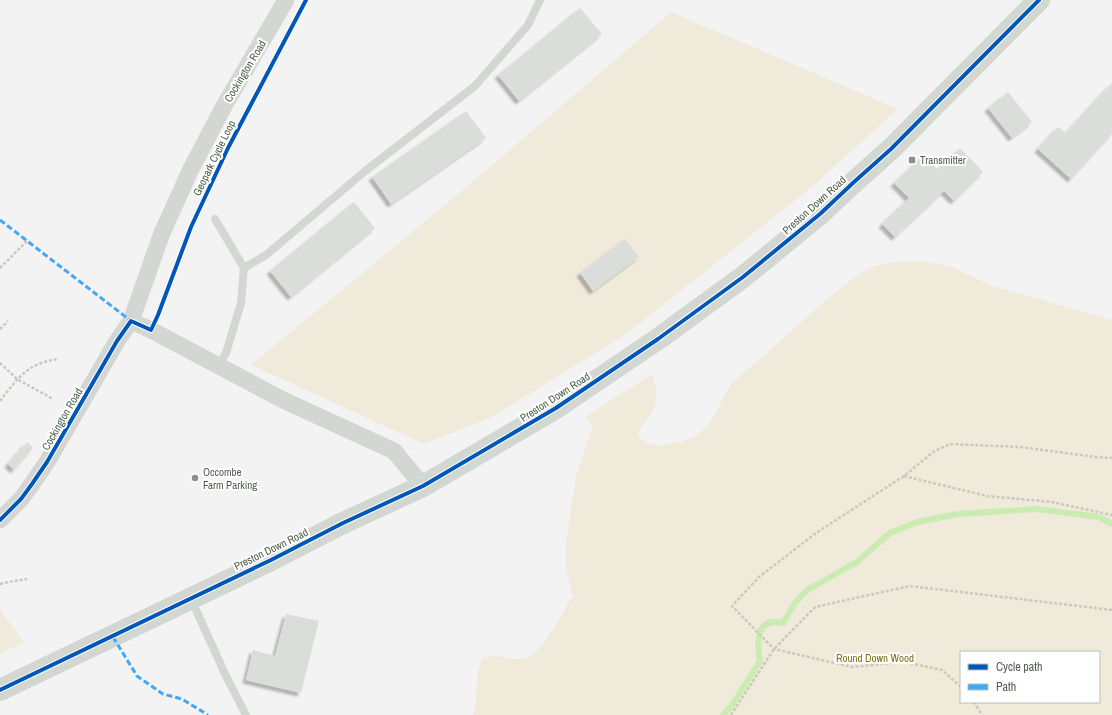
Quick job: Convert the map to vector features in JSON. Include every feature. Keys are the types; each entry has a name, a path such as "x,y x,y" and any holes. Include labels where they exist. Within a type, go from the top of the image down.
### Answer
{"street":[{"name":"Cockington Road","path":"0,520 21,499 44,467 117,341 131,321 162,233 191,169 224,106 286,0"},
{"name":"Preston Down Road","path":"0,690 423,486 556,408 658,339 743,277 820,214 891,149 1038,0"},
{"path":"131,321 151,330 283,400 394,450 423,486"}],"lane":[{"path":"244,268 266,255 364,172 475,86 528,25 540,0"},
{"path":"215,219 244,268 241,303 226,353 218,366"},
{"path":"190,598 226,676 246,715"}],"path":[{"path":"0,268 27,241"},
{"path":"0,329 8,321"},
{"path":"0,401 17,379 29,368 45,361 59,359"},
{"path":"0,364 17,379 53,399"},
{"path":"960,686 942,670 904,662 852,667 774,649 732,606 759,577 816,533 904,476 933,452 950,444 1020,447 1096,458 1112,458"},
{"path":"904,476 987,496 1052,502 1112,515"},
{"path":"0,584 27,579"},
{"path":"731,715 774,649 815,607 910,586 1112,610"},
{"path":"975,703 982,715"}],"green space":[{"path":"671,12 898,109 807,191 626,334 490,418 424,444 251,365 457,195"},
{"name":"Round Down Wood","path":"921,261 950,266 992,286 1112,320 1112,715 473,715 475,709 478,671 482,659 490,656 515,659 530,656 548,637 573,595 566,570 566,544 576,476 593,426 585,417 652,374 656,390 656,402 652,412 638,432 641,439 655,445 664,445 674,444 691,438 703,430 713,418 734,381 812,312 862,272 888,263"},
{"path":"0,609 24,643 0,653"}],"building":[{"path":"580,8 602,34 519,101 498,75"},
{"path":"1112,83 1112,134 1071,179 1038,149 1058,127 1066,133"},
{"path":"1008,92 1032,122 1012,138 988,108"},
{"path":"466,111 486,138 391,204 372,177"},
{"path":"960,148 983,172 954,201 944,191 895,237 882,224 909,198 894,183 924,155 938,170"},
{"path":"354,202 375,228 291,297 270,271"},
{"path":"625,239 639,257 593,291 580,273"},
{"path":"27,442 33,448 14,470 8,464"},
{"path":"286,614 319,621 301,693 246,680 253,650 275,656"}],"waterway":[{"path":"723,715 733,704 760,661 758,646 760,633 763,627 767,623 783,623 795,603 807,590 857,562 890,533 917,522 958,514 1036,509 1099,517 1112,524"}],"marked path":[{"path":"0,220 131,321"},
{"path":"113,637 137,676 163,694 182,699 208,715"}],"cycle path":[{"name":"Geopark Cycle Loop","path":"0,520 21,499 47,462 117,341 131,321 151,330 191,227 228,148 306,0"},
{"path":"0,690 271,560 343,523 423,486 556,408 658,339 743,277 820,214 891,149 1039,0"}],"place":[{"name":"Transmitter","path":"912,160"},
{"name":"Occombe Farm Parking","path":"195,478"}]}
